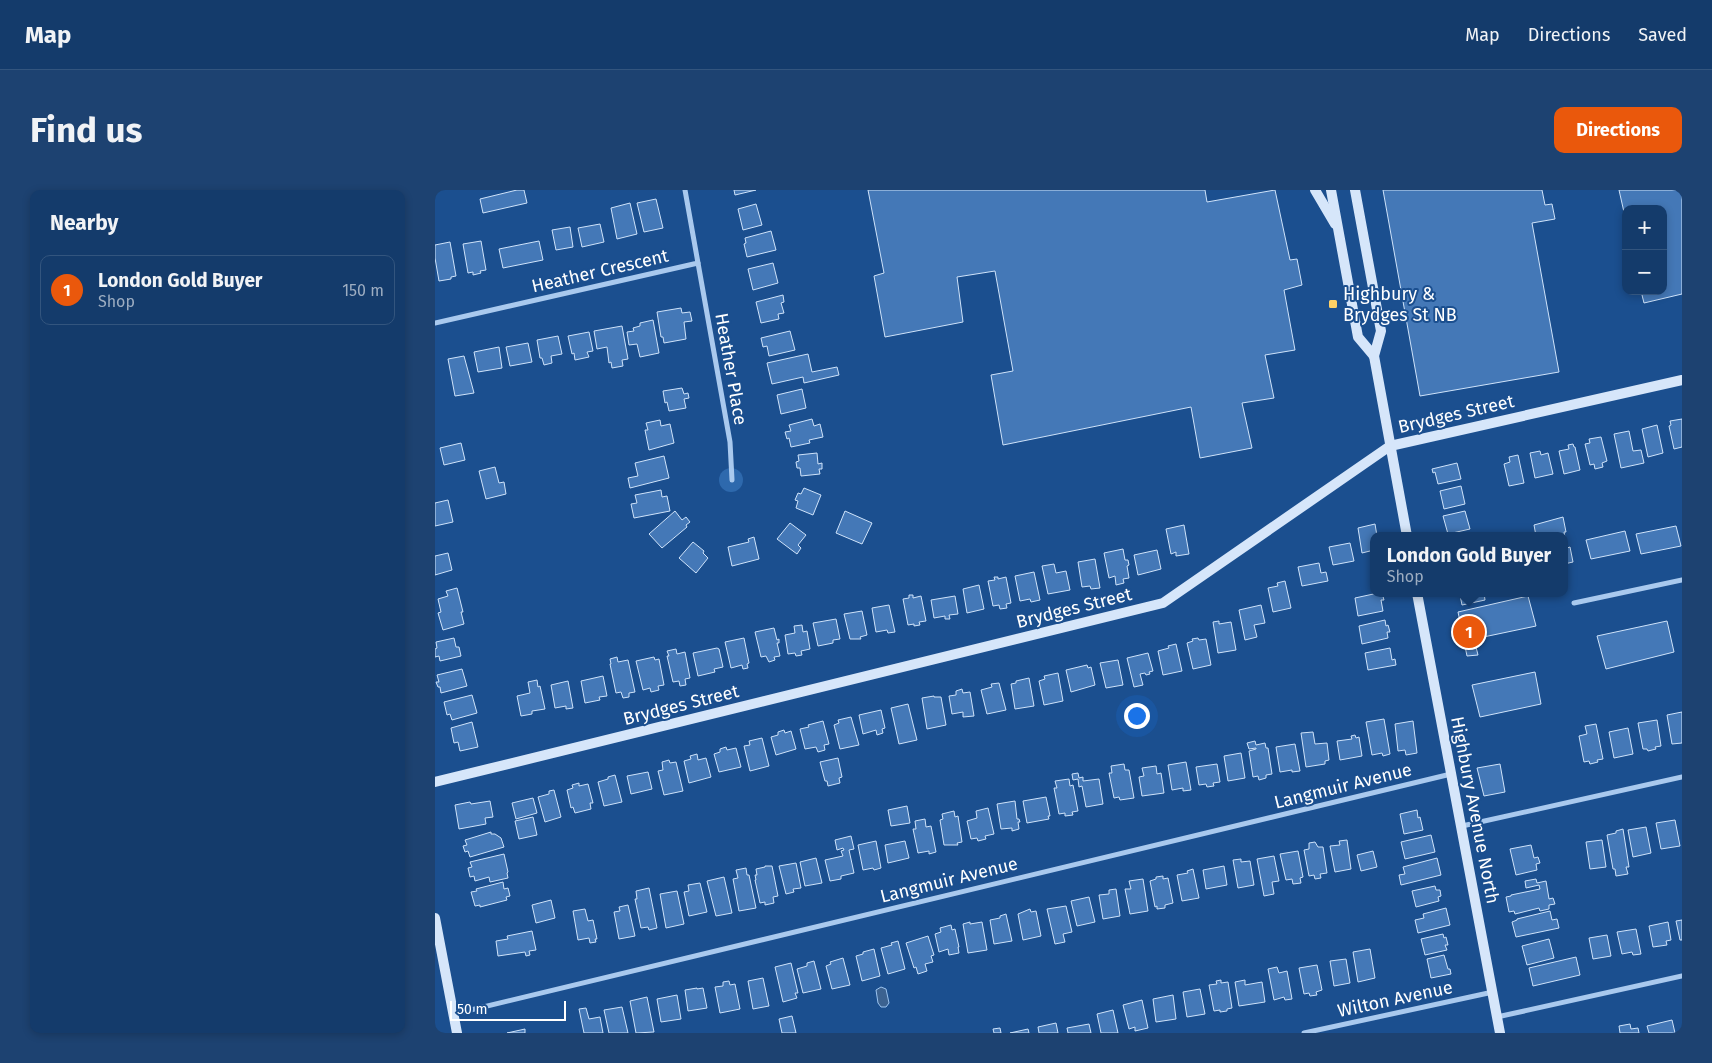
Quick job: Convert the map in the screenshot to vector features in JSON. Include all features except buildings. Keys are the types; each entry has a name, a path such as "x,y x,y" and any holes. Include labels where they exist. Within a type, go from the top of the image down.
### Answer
{"street":[{"path":"685,190 698,263"},
{"path":"1315,190 1339,230"},
{"path":"1331,190 1358,337 1374,356"},
{"path":"1355,190 1381,331 1374,356 1406,532"},
{"name":"Heather Crescent","path":"435,323 698,263"},
{"name":"Heather Place","path":"698,263 730,442 732,480"},
{"name":"Brydges Street","path":"435,782 1163,603 1391,446 1682,380"},
{"path":"1574,603 1682,580"},
{"name":"Highbury Avenue North","path":"1418,597 1501,1033"},
{"name":"Langmuir Avenue","path":"453,1014 1451,774"},
{"path":"1461,826 1682,778"},
{"path":"435,918 457,1033"},
{"path":"1497,1017 1682,976"},
{"name":"Wilton Avenue","path":"1304,1033 1493,992"}],"shaded area":[{"path":"726,468 736,468 743,475 743,485 736,492 726,492 719,485 719,475"},
{"path":"881,987 886,989 889,1003 886,1007 881,1007 878,1003 876,990"}],"place":[{"name":"Highbury & Brydges St NB","path":"1333,304"},
{"name":"London Gold Buyer","path":"1469,632"}]}
